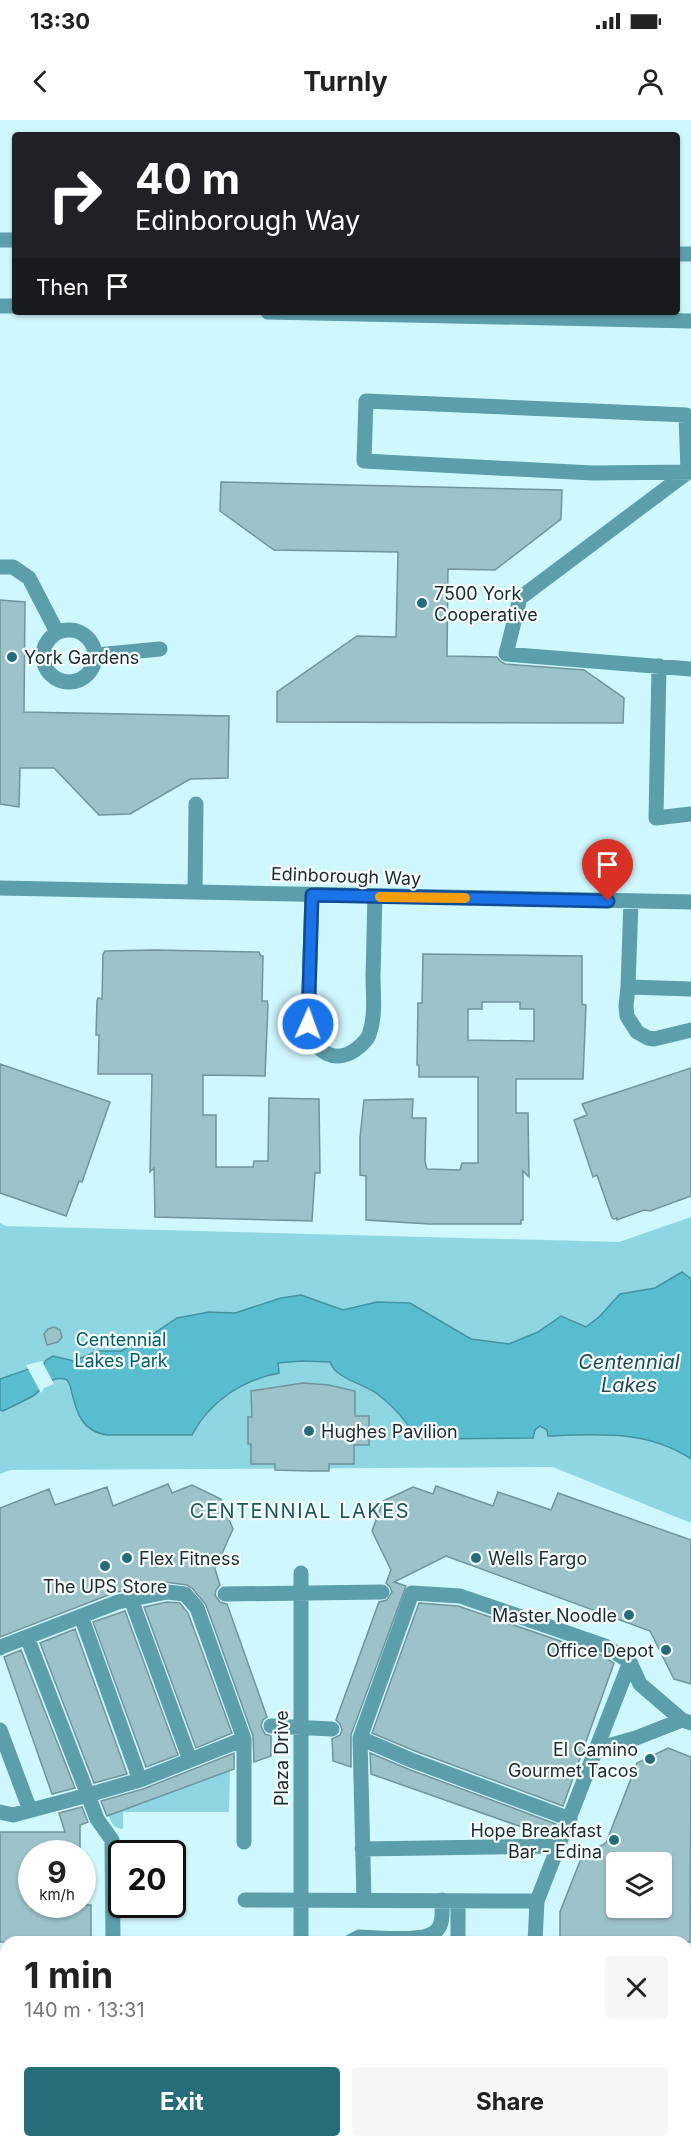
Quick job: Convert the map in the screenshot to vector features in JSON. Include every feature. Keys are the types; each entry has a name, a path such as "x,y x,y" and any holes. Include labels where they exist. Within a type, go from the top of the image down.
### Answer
{"street":[{"path":"409,315 691,321"},
{"path":"366,402 686,415 690,472 592,473 364,461 366,402"},
{"path":"690,472 520,598 506,654 691,669"},
{"path":"0,567 13,567 29,578 57,632"},
{"path":"74,630 82,633 94,646 96,655 91,671 77,681 60,681 52,677 47,670 43,653 45,645 57,632 74,630"},
{"path":"96,655 160,649"},
{"path":"658,666 656,818 691,814"},
{"path":"195,892 196,804"},
{"name":"Edinborough Way","path":"0,888 691,902"},
{"path":"312,895 309,1032 318,1048 337,1056 354,1052 364,1042 368,1037 373,1017 375,897"},
{"path":"631,901 627,1016 637,1032 654,1039 691,1030"},
{"path":"628,987 691,989"},
{"name":"Plaza Drive","path":"301,1573 301,1936"},
{"path":"0,1648 118,1602 167,1592 185,1594 197,1608 244,1739 244,1842"},
{"path":"225,1594 382,1593"},
{"path":"364,1900 360,1738 412,1593 460,1596 605,1646 630,1662 640,1684 687,1722"},
{"path":"131,1599 190,1760"},
{"path":"81,1616 140,1780"},
{"path":"27,1637 97,1819 112,1840 112,1936"},
{"path":"535,1936 537,1901 630,1662"},
{"path":"597,1749 687,1722"},
{"path":"271,1726 332,1729"},
{"path":"0,1730 30,1810"},
{"path":"360,1738 411,1760 570,1819"},
{"path":"0,1812 13,1815 140,1780 244,1739"},
{"path":"362,1849 558,1846"},
{"path":"244,1899 537,1901"},
{"path":"428,1936 436,1932 450,1900"},
{"path":"450,1900 457,1936"}],"green space":[{"name":"Centennial Lakes Park","path":"691,1217 691,1523 553,1467 11,1470 0,1474 0,1223 6,1226 619,1242"},
{"path":"230,1771 229,1812 123,1812 123,1829 115,1826 108,1815"}],"water":[{"name":"Centennial Lakes","path":"682,1272 691,1279 691,1459 675,1450 640,1438 603,1435 548,1436 547,1430 540,1426 535,1430 533,1438 417,1439 388,1403 370,1389 338,1373 330,1362 278,1363 279,1373 252,1381 217,1403 199,1423 192,1435 107,1435 94,1431 79,1416 71,1388 65,1379 54,1379 33,1396 3,1411 0,1410 0,1379 44,1364 53,1356 74,1361 97,1351 121,1351 150,1336 177,1318 209,1312 235,1313 281,1298 301,1295 343,1310 377,1302 410,1303 471,1339 509,1344 538,1332 561,1316 586,1327 600,1316 620,1294 655,1288"}],"pier":[{"path":"42,1361 54,1384 44,1388 41,1393 26,1365"}],"building":[{"name":"7500 York Cooperative","path":"221,482 562,490 561,519 495,570 448,569 447,656 497,657 505,664 584,670 624,698 623,723 277,722 277,692 357,636 396,637 398,552 274,550 220,511"},
{"name":"York Gardens","path":"0,600 25,602 24,712 229,716 228,778 190,779 130,814 99,815 54,768 20,768 19,807 0,804"},
{"path":"105,951 259,952 263,956 262,1001 267,1001 268,1005 265,1076 203,1075 203,1115 216,1115 216,1167 253,1167 254,1161 268,1161 269,1098 319,1099 320,1173 315,1173 312,1221 155,1217 154,1168 150,1172 152,1074 98,1074 99,1035 96,1035 97,1001 98,998 102,999 103,954"},
{"path":"423,954 582,956 582,1004 586,1005 583,1079 516,1079 516,1113 528,1113 529,1177 523,1171 523,1220 521,1224 429,1224 366,1220 366,1176 360,1175 360,1137 364,1100 413,1099 412,1118 426,1118 425,1162 427,1169 460,1170 462,1163 478,1163 478,1077 419,1077 419,1065 417,1065 418,1003 422,1003","holes":["482,1002 520,1002 520,1009 534,1009 534,1041 468,1040 468,1009 482,1009"]},
{"path":"0,1064 110,1102 82,1182 79,1181 66,1216 0,1193"},
{"path":"691,1068 691,1196 650,1211 644,1210 617,1220 617,1218 612,1218 597,1175 593,1177 574,1120 587,1115 582,1104"},
{"path":"54,1327 60,1330 62,1337 58,1342 47,1345 44,1334 48,1329"},
{"name":"Hughes Pavilion","path":"303,1383 329,1385 355,1391 355,1416 369,1416 369,1445 354,1445 354,1464 329,1464 329,1471 275,1470 275,1464 251,1464 248,1417 252,1417 251,1391"},
{"path":"168,1484 172,1493 192,1485 221,1499 233,1529 215,1569 220,1585 215,1595 220,1602 227,1604 267,1717 261,1726 265,1734 271,1736 271,1756 254,1762 253,1736 206,1605 187,1585 165,1582 116,1592 0,1637 0,1508 49,1489 55,1505 107,1487 113,1506"},
{"path":"436,1486 493,1506 498,1492 551,1510 558,1493 691,1540 691,1684 674,1679 650,1631 446,1556 394,1582 406,1586 351,1735 351,1767 333,1761 332,1739 340,1735 342,1730 336,1720 379,1602 387,1600 392,1592 386,1583 391,1570 372,1531 383,1501 413,1487 433,1494"},
{"path":"167,1602 180,1603 188,1613 232,1733 196,1748 144,1607"},
{"path":"419,1603 458,1606 601,1655 614,1663 563,1806 372,1733"},
{"path":"125,1611 178,1755 146,1767 93,1622"},
{"path":"75,1629 127,1774 94,1783 40,1643"},
{"path":"21,1650 75,1788 52,1794 4,1657"},
{"path":"668,1748 691,1757 690,1936 560,1936 560,1912 582,1856 606,1843 637,1763"},
{"path":"234,1753 234,1769 107,1816 106,1814 101,1801 143,1789"},
{"path":"370,1753 556,1824 554,1830 536,1832 371,1774"},
{"path":"82,1807 88,1822 80,1825 80,1840 18,1840 18,1918 91,1918 91,1936 0,1936 0,1832 65,1832 59,1813"}],"slow traffic":[{"path":"380,897 465,898"}],"place":[{"name":"7500 York Cooperative","path":"422,603"},
{"name":"York Gardens","path":"12,657"},
{"name":"Hughes Pavilion","path":"309,1431"},
{"name":"Flex Fitness","path":"127,1558"},
{"name":"Wells Fargo","path":"476,1558"},
{"name":"The UPS Store","path":"105,1566"},
{"name":"Master Noodle","path":"629,1615"},
{"name":"Office Depot","path":"666,1650"},
{"name":"El Camino Gourmet Tacos","path":"650,1759"},
{"name":"Hope Breakfast Bar - Edina","path":"614,1840"}],"district":[{"name":"CENTENNIAL LAKES","path":"300,1511"}],"route":[{"path":"308,1024 312,895 608,901"}]}
